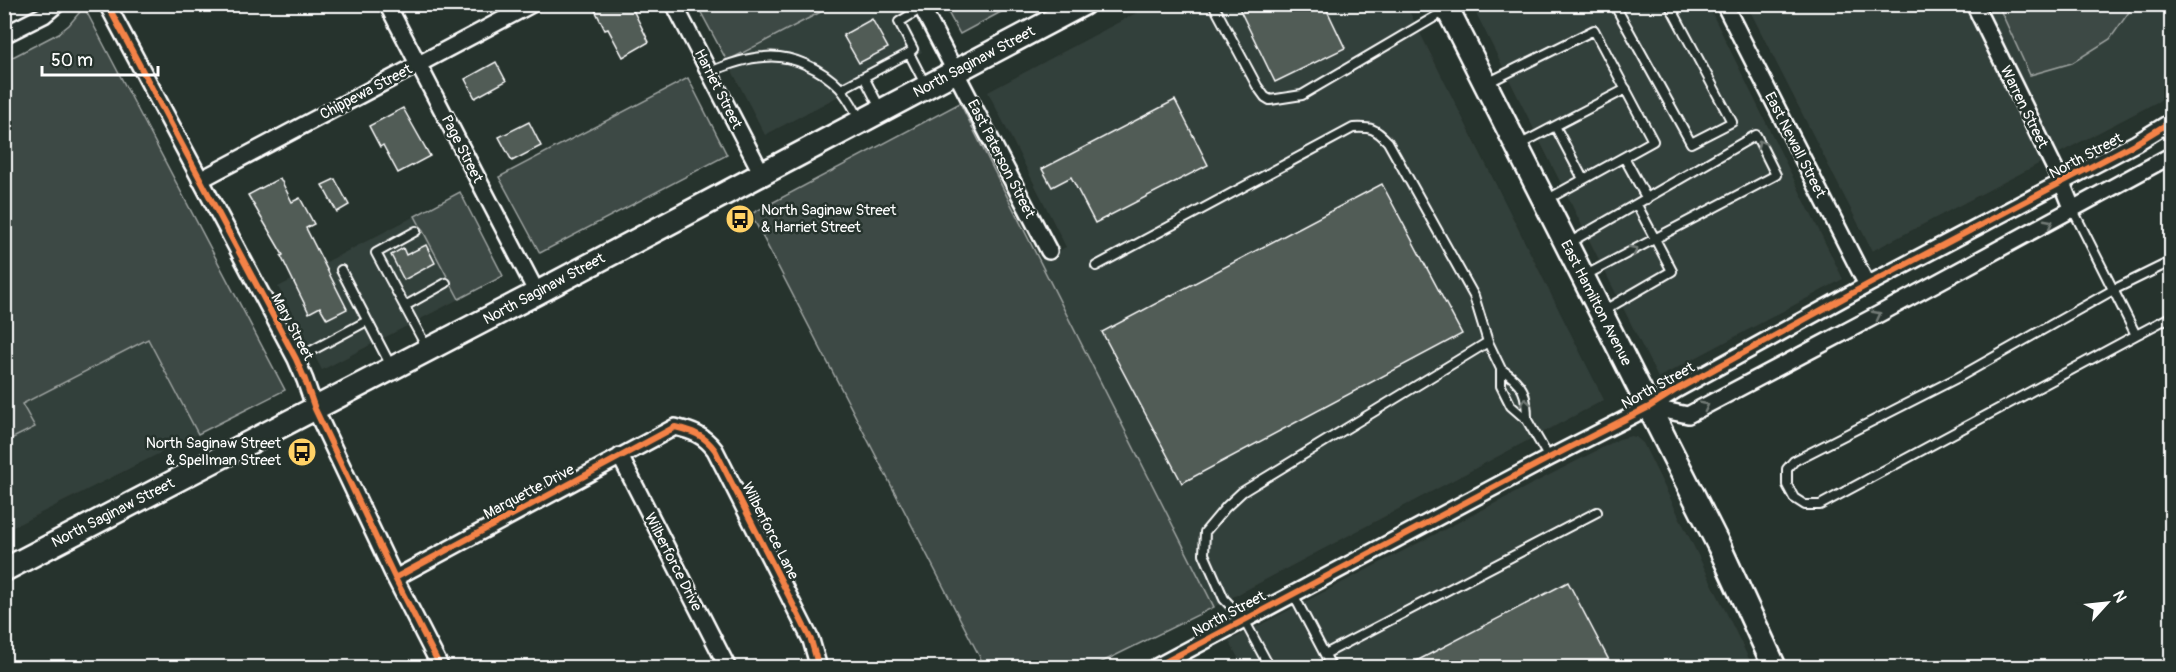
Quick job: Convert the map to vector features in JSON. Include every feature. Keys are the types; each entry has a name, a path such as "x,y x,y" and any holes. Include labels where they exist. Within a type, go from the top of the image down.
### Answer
{"main road":[{"name":"North Saginaw Street","path":"4,570 537,293 1083,4"},
{"name":"East Hamilton Avenue","path":"1449,6 1516,147 1719,546 1775,668"}],"street":[{"path":"4,35 44,15 57,4"},
{"name":"Mary Street","path":"107,4 296,359 315,409 395,578 441,668"},
{"name":"Page Street","path":"387,4 537,293"},
{"name":"Chippewa Street","path":"200,180 532,4"},
{"name":"Harriet Street","path":"674,4 762,174"},
{"name":"East Newall Street","path":"1724,4 1867,285"},
{"name":"Warren Street","path":"1974,4 2073,210"},
{"name":"East Paterson Street","path":"921,6 1049,251"},
{"name":"North Street","path":"1154,668 1649,407 1867,285 2062,183 2172,121"},
{"name":"North Street","path":"1649,407 1688,414 2172,155"},
{"name":"Marquette Drive","path":"395,578 675,427"},
{"name":"Wilberforce Lane","path":"675,427 699,435 715,450 812,640 819,668"},
{"name":"Wilberforce Drive","path":"620,456 728,668"}],"lane":[{"path":"1213,4 1257,86 1270,100 1302,95 1449,6"},
{"path":"1614,4 1691,143 1732,122 1669,4"},
{"path":"841,89 913,49 899,22 921,6"},
{"path":"1485,84 1594,30 1653,141 1544,201"},
{"path":"909,53 927,87"},
{"path":"710,72 764,56 811,66 841,89 861,122"},
{"path":"864,77 882,111"},
{"path":"1516,147 1626,89"},
{"path":"1555,126 1583,179"},
{"path":"1096,266 1353,128 1368,127 1378,131 1388,142 1474,296 1488,342 1501,369 1502,387 1511,406 1527,420 1549,458"},
{"path":"1566,245 1756,135 1776,175 1582,277"},
{"path":"1624,157 1647,199"},
{"path":"1600,313 1672,271 1637,205"},
{"path":"2073,210 2136,335"},
{"path":"416,231 376,253 428,349"},
{"path":"2172,261 2113,290 1959,377 1794,462 1787,469 1787,484 1794,498 1805,506 1820,505 2172,316"},
{"path":"341,270 392,367"},
{"path":"405,306 446,284"},
{"path":"296,359 367,321"},
{"path":"1270,668 1244,620 1224,598 1204,554 1205,532 1242,492 1488,342"},
{"path":"1501,369 1516,379 1527,398 1527,420"},
{"path":"1325,654 1597,512"},
{"path":"1293,594 1332,668"}],"shaded area":[{"path":"697,5 834,5 727,61"},
{"path":"834,5 898,5 922,52 765,135 727,61"},
{"path":"944,5 1014,5 960,34"},
{"path":"1151,5 1406,5 1604,400 1214,607 1039,261 1066,247 988,92"},
{"path":"1472,5 1708,5 1843,279 1658,378"},
{"path":"1747,5 2171,5 2171,89 2159,101 1872,251"},
{"path":"1998,5 2134,5 2110,39 2072,63 2030,75"},
{"path":"84,7 285,390 198,434 148,339 22,404 35,427 5,442 5,61 59,33"},
{"path":"688,78 727,155 540,253 499,177"},
{"path":"960,103 1214,607 1092,667 985,667 751,214"},
{"path":"460,192 503,276 459,299 415,216"},
{"path":"415,216 459,299 322,370 278,287"},
{"path":"149,339 198,434 5,531 5,442 35,427 22,404"},
{"path":"1631,436 1643,443 1753,667 1243,667 1229,641 1619,439"}],"building":[{"path":"605,4 630,4 649,42 623,57 595,10"},
{"path":"1237,4 1324,4 1345,48 1275,82"},
{"path":"872,19 888,48 859,63 843,35"},
{"path":"496,62 506,81 475,98 465,79"},
{"path":"1175,100 1208,165 1095,223 1071,177 1052,187 1042,169"},
{"path":"403,108 430,156 398,173 383,145 380,147 369,126"},
{"path":"529,122 541,146 512,161 499,137"},
{"path":"280,178 292,202 300,198 314,224 306,228 347,309 327,319 320,307 309,313 281,256 283,255 248,195"},
{"path":"335,179 349,205 337,212 322,185"},
{"path":"1382,184 1462,334 1182,483 1102,332"},
{"path":"426,245 435,263 404,280 391,255 403,248 406,255"},
{"path":"1568,582 1613,668 1403,668"}],"cycle path":[{"path":"107,4 296,359 315,409 395,578 441,668"},
{"path":"1154,668 1649,407 1867,285 2136,143 2172,121"},
{"path":"395,578 675,427 697,434 715,450 811,640 819,668"}],"place":[{"name":"North Saginaw Street & Harriet Street","path":"740,219"},
{"name":"North Saginaw Street & Spellman Street","path":"302,452"}]}
